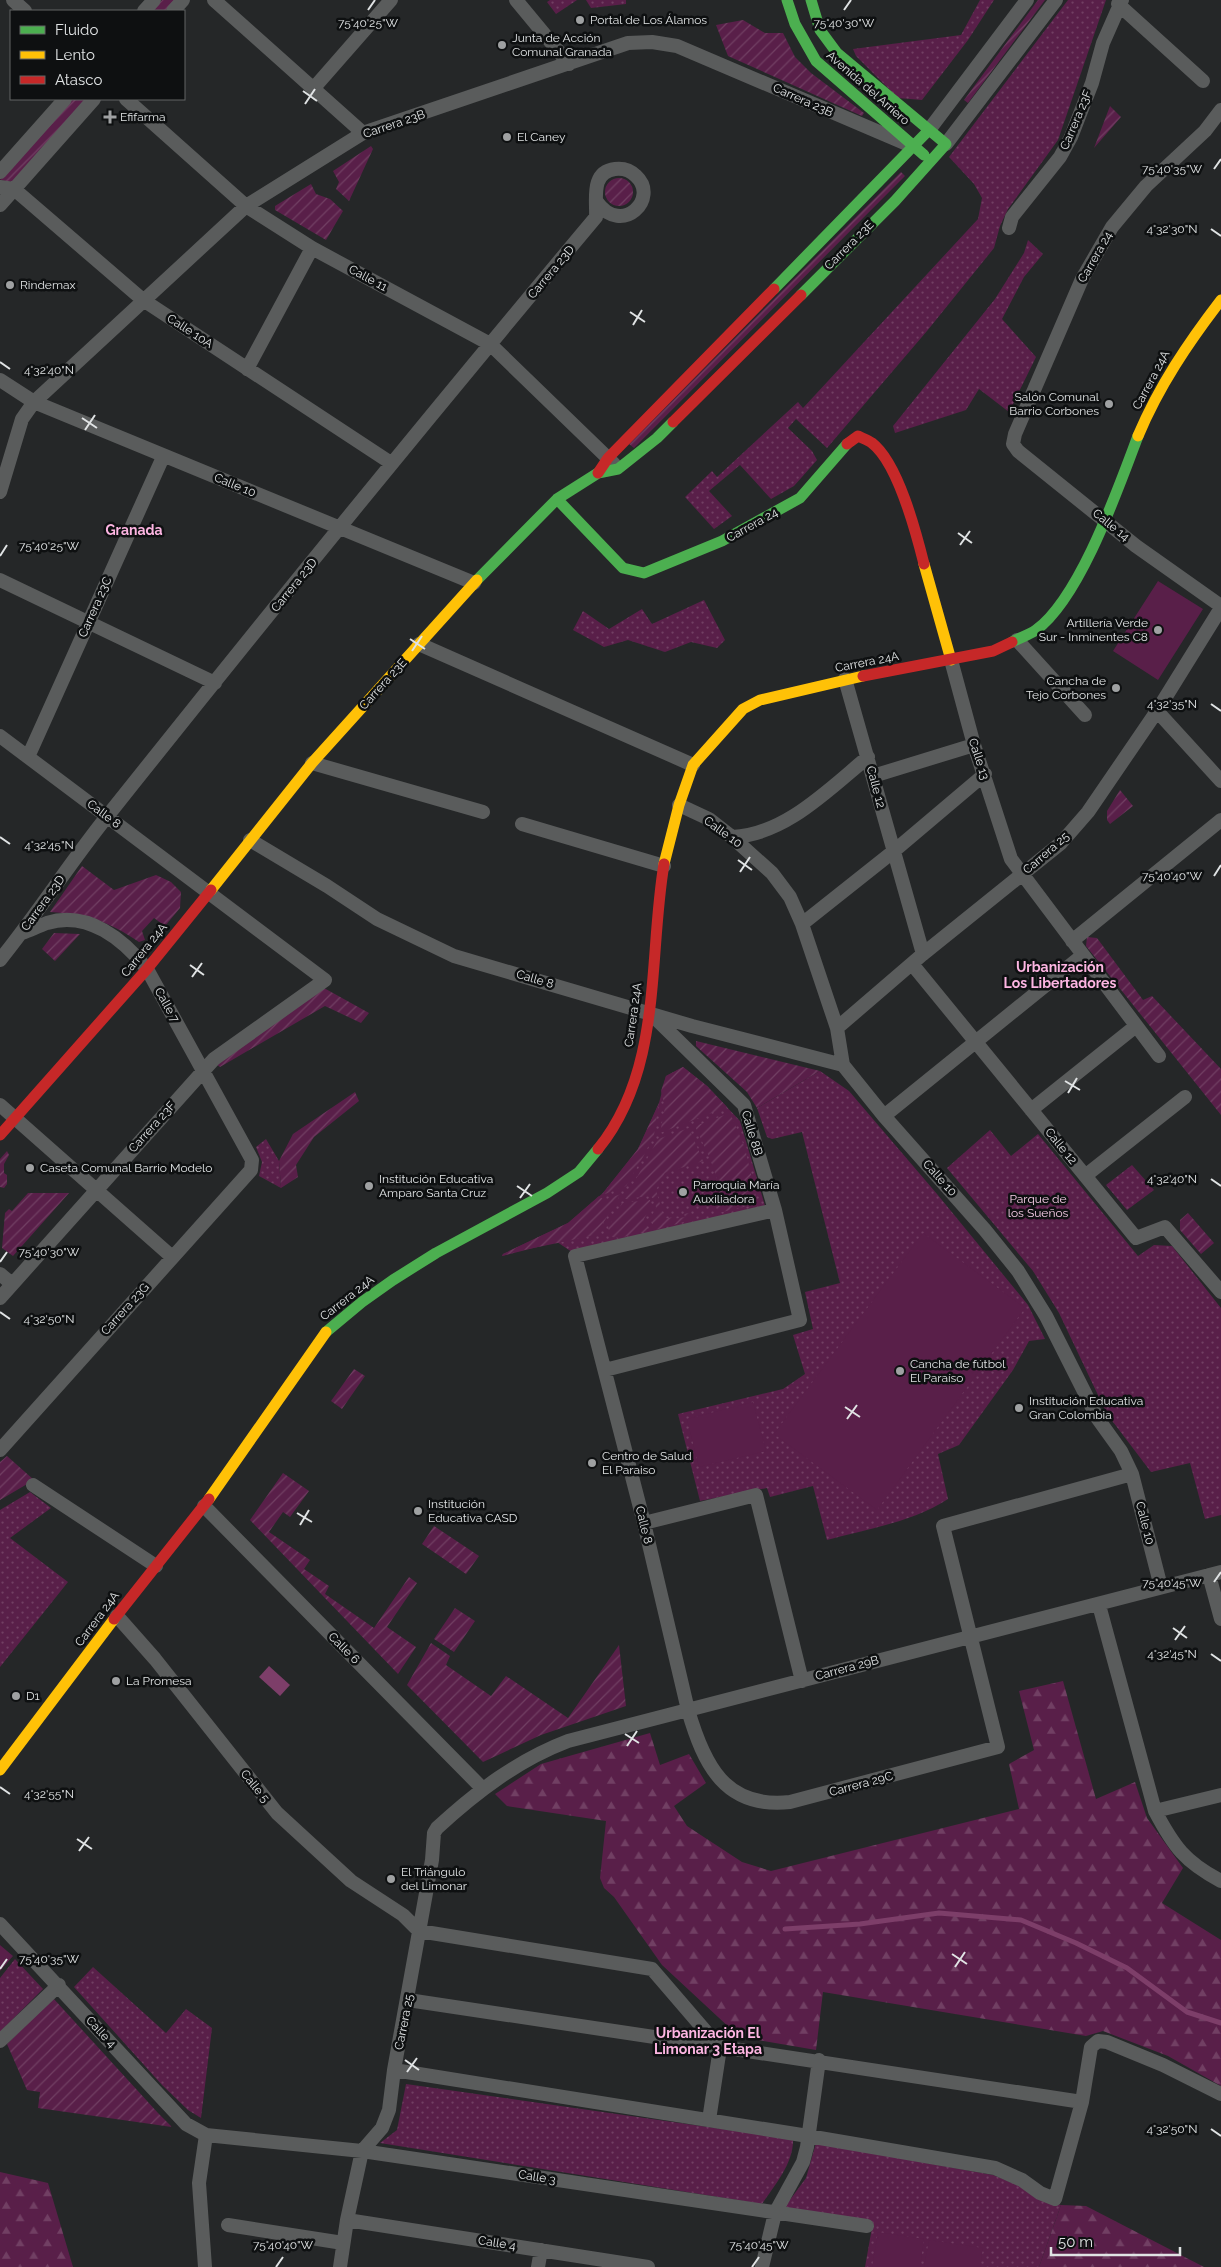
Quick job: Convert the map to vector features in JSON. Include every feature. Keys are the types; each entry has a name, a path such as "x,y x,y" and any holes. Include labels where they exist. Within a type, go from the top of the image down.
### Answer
{"street":[{"path":"12,0 24,10"},
{"path":"145,10 154,0"},
{"path":"174,10 183,0"},
{"path":"214,0 363,133"},
{"path":"313,89 391,0"},
{"path":"516,0 568,64"},
{"name":"Avenida del Arriero","path":"787,0 790,13 803,42 816,61 931,161"},
{"name":"Carrera 23E","path":"598,473 608,458 914,147 929,130 1026,0"},
{"name":"Carrera 23E","path":"208,892 312,763 474,583 557,499 598,473 618,469 657,438 895,201 946,144 1056,0"},
{"path":"790,13 811,1"},
{"name":"Avenida del Arriero","path":"811,1 820,30 837,53 946,144"},
{"path":"1120,2 1203,81"},
{"name":"Carrera 23F","path":"1009,228 1012,217 1060,157 1071,137 1092,83 1103,43 1120,2"},
{"name":"Carrera 23B","path":"0,492 22,419 34,402 246,206 363,133 628,42 652,42 677,46 914,147"},
{"path":"0,172 64,100"},
{"path":"0,205 7,188 93,100"},
{"name":"Calle 11","path":"127,100 246,206 312,248 490,344 608,458"},
{"name":"Carrera 24","path":"1015,434 1082,279 1108,234 1123,212 1146,186 1205,131 1221,110"},
{"path":"621,168 631,171 643,186 643,197 640,206 626,216 603,216 595,192 597,183 602,175 611,170 621,168"},
{"name":"Calle 10A","path":"7,188 143,300 391,463"},
{"name":"Carrera 23D","path":"0,960 107,817 342,528 391,463 490,344 603,216"},
{"path":"247,369 312,248"},
{"name":"Carrera 24A","path":"0,1770 117,1616 204,1506 325,1332 362,1302 436,1253 553,1190 580,1172 610,1134 630,1096 639,1067 649,1012 664,866 679,805 692,765 743,710 760,700 845,679 992,651 1036,631 1051,616 1065,597 1105,520 1145,420 1165,379 1190,340 1221,300"},
{"name":"Calle 10","path":"0,380 34,402 163,457 474,583"},
{"name":"Calle 14","path":"1015,434 1013,444 1018,452 1136,546 1221,607"},
{"name":"Carrera 24","path":"557,499 623,568 644,573 722,541 800,498 848,442 858,436"},
{"name":"Calle 13","path":"858,436 873,444 892,469 913,523 974,745 1011,859 1159,1056"},
{"name":"Carrera 23C","path":"28,757 163,457"},
{"path":"608,458 618,469"},
{"path":"0,580 87,624 215,683"},
{"name":"Carrera 25","path":"837,1028 923,954 1061,843 1088,812 1157,711 1221,607"},
{"path":"1017,640 1085,715"},
{"path":"419,644 692,765"},
{"name":"Calle 12","path":"845,679 923,954"},
{"path":"1157,711 1221,781"},
{"name":"Calle 8","path":"0,736 325,980"},
{"path":"873,776 974,745"},
{"path":"732,837 748,836 789,819 868,756"},
{"path":"312,763 483,812"},
{"path":"802,924 894,851 984,774"},
{"name":"Calle 10","path":"679,805 709,819 732,837 772,873 790,897 802,924 837,1028 843,1065 884,1116 985,1230 1018,1271 1046,1316 1098,1419 1121,1451 1132,1474 1161,1587"},
{"path":"1072,940 1221,820"},
{"path":"522,824 664,866"},
{"name":"Calle 8","path":"250,840 327,886 377,919 454,956 692,1026 843,1065"},
{"name":"Carrera 24A","path":"0,1135 147,969 208,892"},
{"name":"Calle 7","path":"21,934 49,922 86,923 99,926 132,950 147,969 252,1160 251,1170"},
{"path":"884,1116 1083,955"},
{"name":"Calle 12","path":"912,964 1136,1238 1164,1227 1221,1292"},
{"name":"Carrera 23F","path":"0,1298 95,1190 222,1052 325,980"},
{"name":"Calle 8B","path":"604,1370 800,1320 775,1210 744,1106 649,1012"},
{"path":"1031,1110 1136,1026"},
{"path":"1085,1176 1185,1097"},
{"path":"0,1104 171,1256"},
{"name":"Carrera 23G","path":"0,1448 171,1256 251,1170"},
{"name":"Calle 8","path":"726,1786 715,1775 706,1759 696,1737 688,1710 644,1524 575,1256 775,1210"},
{"path":"0,1274 12,1284"},
{"path":"970,1635 943,1526 1132,1474"},
{"path":"33,1485 156,1566"},
{"path":"644,1524 756,1495 802,1681"},
{"name":"Calle 6","path":"204,1506 483,1789"},
{"path":"1215,1573 1221,1619"},
{"name":"Carrera 29B","path":"483,1789 541,1751 568,1741 802,1681 970,1635 1099,1605 1215,1573"},
{"path":"1099,1605 1155,1811 1169,1838 1184,1857 1221,1881"},
{"name":"Calle 5","path":"117,1616 155,1660 277,1813 350,1881 403,1915 419,1931"},
{"name":"Carrera 29C","path":"726,1786 754,1802 772,1804 790,1802 998,1748 970,1635"},
{"name":"Carrera 25","path":"362,2150 382,2128 389,2110 394,2070 432,1860 434,1833 465,1802 483,1789"},
{"path":"1155,1811 1221,1795"},
{"name":"Calle 4","path":"0,1924 186,2124 206,2135"},
{"path":"419,1931 652,1968 720,2048 709,2120"},
{"path":"0,2041 58,1986"},
{"path":"408,2000 720,2048 818,2060 1082,2102"},
{"path":"394,2070 995,2168 1022,2180 1040,2193 1056,2199 1082,2102 1091,2047 1098,2041 1107,2042 1163,2065 1221,2094"},
{"path":"762,2267 774,2213 803,2162 818,2060"},
{"path":"205,2267 199,2183 206,2135"},
{"name":"Calle 3","path":"206,2135 362,2150 867,2226"},
{"path":"340,2267 347,2220 362,2150"},
{"name":"Calle 4","path":"347,2220 648,2267"},
{"path":"228,2225 343,2243"},
{"path":"538,2267 541,2250"}],"green space":[{"path":"162,0 175,0 166,10 152,10"},
{"path":"550,0 577,0 556,14 547,2"},
{"path":"586,0 626,0 626,4 591,8"},
{"path":"980,0 994,0 968,40 922,100 898,98 856,56 853,49 961,35"},
{"path":"1038,0 1045,0 968,103 964,100"},
{"path":"1068,0 1106,0 1058,140 1008,209 1000,226 994,248 927,331 827,448 796,419 788,428 812,451 817,460 794,486 771,499 740,465 709,491 732,516 714,529 685,497 712,471 717,477 798,402 803,408 978,219 982,198 974,184 949,157"},
{"path":"743,20 765,33 783,33 795,57 811,73 864,113 862,116 728,56 716,25"},
{"path":"71,100 85,100 12,182 0,180"},
{"path":"1110,106 1121,117 1094,148"},
{"path":"371,146 373,149 349,201 336,189 339,182 333,171"},
{"path":"901,172 905,176 634,448 629,444"},
{"path":"619,178 629,182 633,192 629,202 619,206 609,202 605,192 609,182"},
{"path":"311,184 316,194 330,199 343,211 326,240 275,210 275,206"},
{"path":"1028,240 1043,254 1024,277 1002,319 1036,357 1009,412 979,389 966,410 895,433 893,426 995,299 1024,253"},
{"name":"Artillería Verde Sur - Inminentes C8","path":"1158,581 1203,609 1158,680 1113,651"},
{"path":"704,600 725,640 717,648 691,642 665,652 628,640 604,647 573,630 583,611 609,629 642,609 652,624"},
{"path":"1120,790 1133,806 1110,824 1107,820 1107,811"},
{"path":"82,866 114,890 156,875 171,882 181,892 180,908 165,926 154,918 142,931 145,940 139,942 117,928 97,920 50,912"},
{"path":"54,933 80,934 55,961 42,949"},
{"path":"1087,937 1097,938 1143,1000 1152,996 1221,1069 1221,1115 1086,946"},
{"path":"324,988 369,1013 361,1023 325,1006 220,1067 213,1062"},
{"path":"696,1041 820,1071 757,1108 747,1092 696,1046"},
{"path":"683,1067 707,1086 740,1121 765,1206 575,1254 557,1242 502,1256 568,1223 603,1193 638,1149 659,1103 666,1076"},
{"path":"683,1067 707,1086 727,1107 660,1133 665,1107 661,1091 666,1076"},
{"path":"820,1071 849,1091 937,1194 1028,1305 1045,1339 1029,1341 1013,1370 959,1445 938,1454 948,1499 920,1514 827,1540 813,1486 770,1497 767,1488 700,1501 678,1414 783,1389 805,1374 793,1335 813,1329 805,1292 840,1283 802,1132 772,1139 767,1137 757,1108"},
{"path":"355,1092 359,1101 314,1137 296,1165 298,1177 281,1188 279,1161 293,1134"},
{"path":"659,1103 654,1135 626,1186 605,1194 603,1193 638,1149"},
{"path":"730,1113 745,1148 757,1201 756,1204 718,1213 712,1191 720,1189 711,1161 695,1126"},
{"path":"689,1128 703,1161 665,1173 656,1190 664,1219 685,1217 684,1214 689,1213 691,1220 655,1230 651,1217 656,1208 655,1200 650,1196 625,1199 658,1139"},
{"name":"Parque de los Sueños","path":"990,1130 1011,1156 1038,1134 1138,1256 1154,1245 1172,1246 1221,1308 1221,1515 1205,1519 1190,1463 1151,1472 1107,1414 1059,1313 1033,1271 947,1168"},
{"path":"266,1139 279,1161 281,1188 259,1176 262,1162 256,1147"},
{"path":"7,1151 9,1155 4,1164 4,1173 7,1175 7,1184 4,1188 0,1187 0,1159"},
{"path":"1132,1165 1154,1190 1127,1210 1106,1185"},
{"path":"28,1193 69,1193 13,1256 2,1248 5,1213 9,1209 12,1211"},
{"path":"621,1194 596,1235 502,1256 568,1223 599,1196 604,1200"},
{"path":"650,1200 651,1205 644,1219 648,1231 619,1238 612,1237 608,1228 622,1203"},
{"path":"1188,1213 1214,1243 1201,1254 1180,1230 1180,1220"},
{"name":"Cancha de fútbol El Paraíso","path":"923,1233 1025,1308 877,1510 774,1434"},
{"path":"354,1369 365,1376 342,1409 331,1401"},
{"path":"753,1402 766,1451 699,1467 687,1419"},
{"path":"7,1456 34,1480 0,1500 0,1462"},
{"path":"283,1473 309,1491 290,1517 283,1512 269,1532 310,1560 304,1569 329,1586 325,1594 374,1628 409,1577 417,1583 387,1627 416,1647 398,1674 250,1520"},
{"path":"30,1492 51,1508 10,1538 68,1582 0,1667 0,1510"},
{"path":"434,1526 479,1556 466,1574 422,1544"},
{"path":"455,1608 475,1621 454,1652 434,1639"},
{"path":"431,1643 450,1656 446,1665 491,1696 506,1676 568,1718 619,1645 626,1706 541,1735 483,1762 407,1685"},
{"path":"1063,1681 1096,1799 1135,1782 1147,1818 1183,1868 1162,1903 1221,1940 1221,2086 1168,2056 1103,2031 1086,2036 823,1992 816,2050 752,2039 732,2030 662,1965 614,1897 604,1888 600,1878 606,1821 507,1806 495,1794 541,1764 650,1733 660,1765 689,1754 706,1783 674,1806 687,1826 742,1862 771,1871 1019,1809 1009,1764 1034,1750 1019,1691"},
{"path":"0,1945 13,1956 0,1971"},
{"path":"15,1959 43,1989 0,2032 0,1978"},
{"path":"93,1967 166,2033 186,2009 212,2028 201,2118 188,2110 162,2085 74,1987"},
{"path":"53,1998 172,2127 38,2108 40,2092 27,2090 7,2044"},
{"path":"406,2084 793,2139 792,2148 787,2165 762,2204 380,2143 397,2130"},
{"path":"816,2143 993,2175 1020,2186 1038,2199 1061,2205 1039,2267 865,2267 873,2222 784,2208 806,2178"},
{"path":"0,2172 48,2183 73,2267 0,2267"},
{"path":"1061,2205 1086,2206 1204,2267 1039,2267"},
{"path":"878,2232 924,2239 920,2267 872,2267"},
{"path":"929,2240 983,2248 980,2267 924,2267"}],"shaded area":[{"path":"269,1666 290,1685 280,1696 259,1677"}],"waterway":[{"path":"785,1929 860,1924 939,1913 1021,1920 1076,1943 1127,1968 1187,2012 1221,2023"}],"traffic: fast":[{"path":"787,0 795,24 816,61 924,155"},
{"path":"801,295 895,201 946,144 837,53 820,30 811,0"},
{"path":"774,289 929,130"},
{"path":"477,580 557,499 598,473 618,469 657,438 673,422"},
{"path":"1012,642 1036,630 1052,615 1068,594 1109,512 1138,436"},
{"path":"557,499 623,568 644,573 722,541 800,498 847,444"},
{"path":"326,1332 362,1302 393,1280 436,1253 547,1193 579,1172 598,1149"}],"traffic: slow":[{"path":"1138,436 1155,400 1175,365 1221,300"},
{"path":"924,564 951,660"},
{"path":"211,890 312,763 477,580"},
{"path":"664,864 679,805 693,765 743,709 760,700 863,676"},
{"path":"209,1499 326,1332"},
{"path":"0,1770 114,1619"}],"traffic: jam":[{"path":"598,473 608,458 774,289"},
{"path":"673,422 801,295"},
{"path":"847,444 858,436 867,440 881,453 890,466 905,499 924,564"},
{"path":"863,676 993,651 1012,642"},
{"path":"598,1149 619,1118 633,1084 643,1049 649,1012 664,864"},
{"path":"0,1135 147,969 211,890"},
{"path":"114,1619 209,1499"}],"place":[{"name":"Portal de Los Álamos","path":"580,20"},
{"name":"Junta de Acción Comunal Granada","path":"502,45"},
{"name":"Efifarma","path":"110,117"},
{"name":"El Caney","path":"507,137"},
{"name":"Rindemax","path":"10,285"},
{"name":"Salón Comunal Barrio Corbones","path":"1109,404"},
{"name":"Artillería Verde Sur - Inminentes C8","path":"1158,630"},
{"name":"Cancha de Tejo Corbones","path":"1116,688"},
{"name":"Caseta Comunal Barrio Modelo","path":"30,1168"},
{"name":"Institución Educativa Amparo Santa Cruz","path":"369,1186"},
{"name":"Parroquia María Auxiliadora","path":"683,1192"},
{"name":"Cancha de fútbol El Paraíso","path":"900,1371"},
{"name":"Institución Educativa Gran Colombia","path":"1019,1408"},
{"name":"Centro de Salud El Paraiso","path":"592,1463"},
{"name":"Institución Educativa CASD","path":"418,1511"},
{"name":"La Promesa","path":"116,1681"},
{"name":"D1","path":"16,1696"},
{"name":"El Triángulo del Limonar","path":"391,1879"}],"district":[{"name":"Granada","path":"134,530"},
{"name":"Urbanización Los Libertadores","path":"1060,976"},
{"name":"Urbanización El Limonar 3 Etapa","path":"708,2042"}]}
